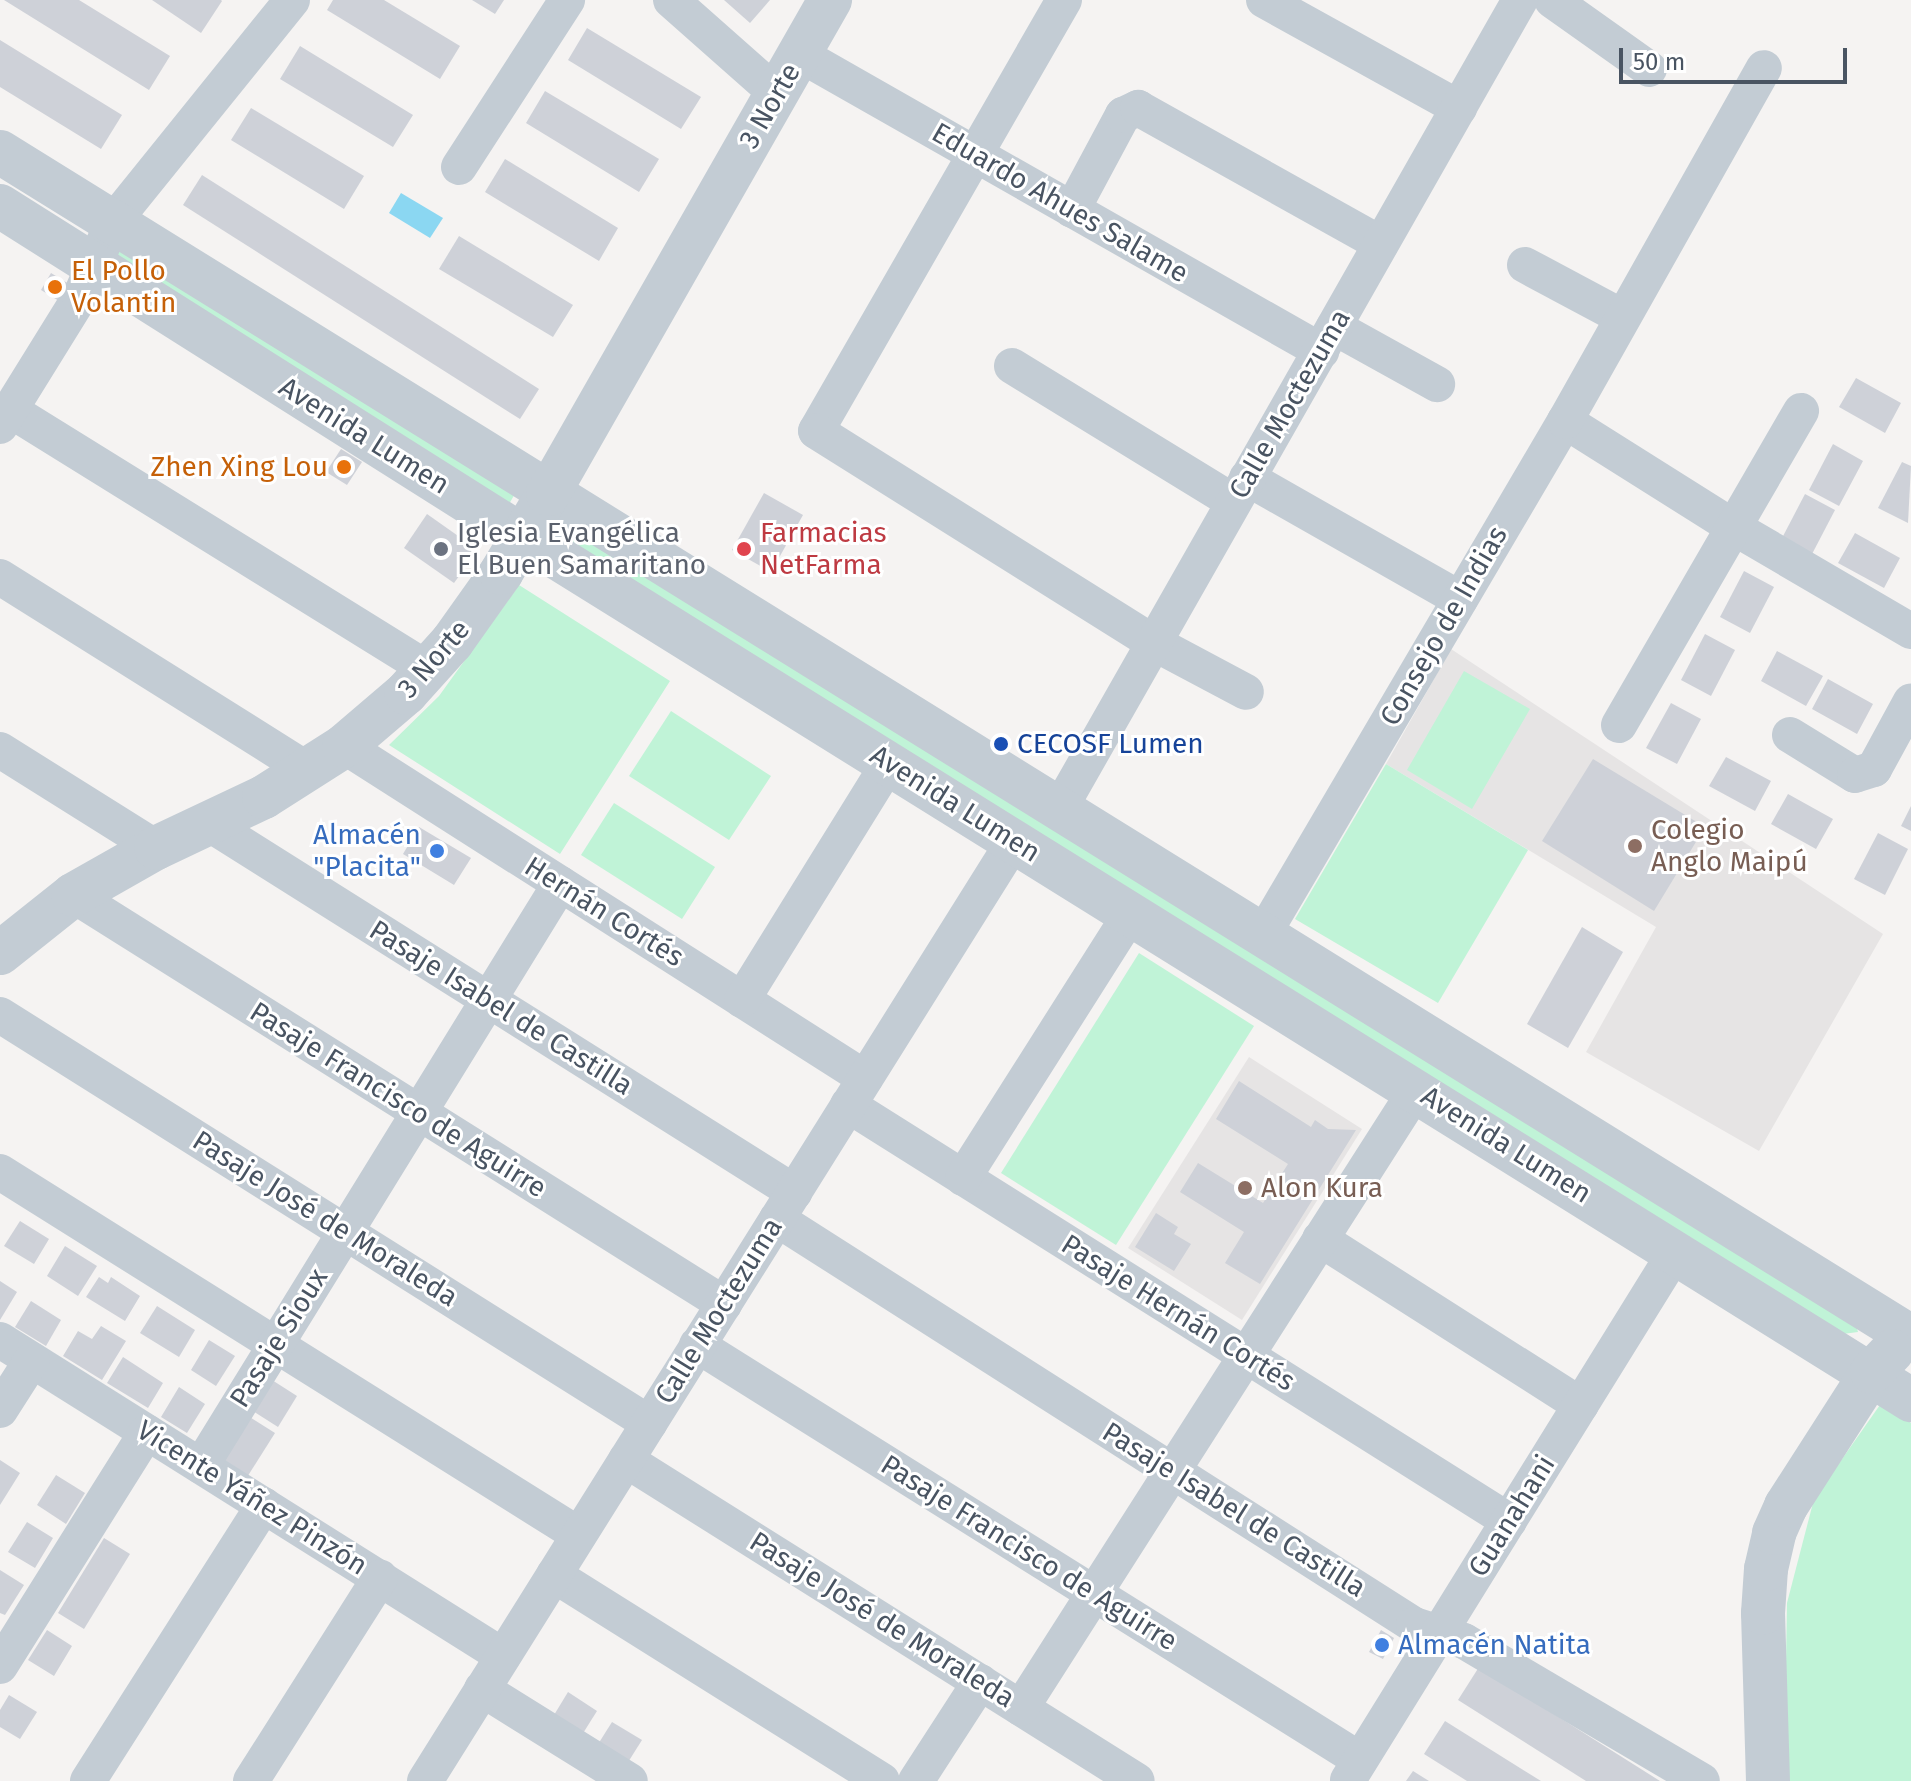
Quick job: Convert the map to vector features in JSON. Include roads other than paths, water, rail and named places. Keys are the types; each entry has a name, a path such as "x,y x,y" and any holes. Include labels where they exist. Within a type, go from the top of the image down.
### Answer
{"street":[{"path":"292,0 113,222 80,297 5,418 428,669"},
{"path":"459,167 567,0"},
{"path":"671,0 776,93"},
{"name":"3 Norte","path":"7,937 156,848 264,797 308,770 387,712 428,669 476,609 524,537 830,0"},
{"path":"1064,0 816,431 1154,643 1246,692"},
{"path":"1264,0 1459,108"},
{"name":"Calle Moctezuma","path":"1060,808 1520,0"},
{"path":"1552,0 1649,69"},
{"name":"Eduardo Ahues Salame","path":"799,54 1072,210 1327,339 1437,384"},
{"name":"Consejo de Indias","path":"1264,933 1565,421 1764,68"},
{"path":"1072,210 1123,115 1138,108 1381,244"},
{"name":"Avenida Lumen","path":"0,152 1910,1335"},
{"name":"Avenida Lumen","path":"0,206 524,537 1872,1372 1911,1400"},
{"path":"1525,265 1622,317"},
{"path":"1012,366 1241,490 1460,599"},
{"path":"1619,725 1801,411"},
{"path":"1565,421 1733,527 1911,631"},
{"path":"0,577 308,770"},
{"path":"1790,735 1855,775 1874,769 1911,701"},
{"name":"Hernán Cortés","path":"344,746 742,1000 856,1092"},
{"path":"0,750 156,848"},
{"path":"742,1000 889,763"},
{"name":"Pasaje Isabel de Castilla","path":"208,823 489,1000 1172,1471 1414,1625 1464,1641 1702,1781"},
{"name":"Calle Moctezuma","path":"425,1781 1014,841"},
{"name":"Pasaje Sioux","path":"201,1466 560,884"},
{"name":"Pasaje Francisco de Aguirre","path":"73,895 724,1304"},
{"path":"963,1178 1131,913"},
{"name":"Pasaje José de Moraleda","path":"0,1015 649,1423"},
{"path":"1021,1708 1416,1090"},
{"name":"Pasaje Hernán Cortés","path":"856,1092 963,1178 1509,1521"},
{"path":"0,1172 579,1535"},
{"path":"1320,1239 1581,1405"},
{"name":"Guanahani","path":"1354,1770 1676,1251"},
{"path":"1768,1781 1763,1613 1766,1569 1774,1533 1786,1506 1872,1372 1910,1335"},
{"name":"Vicente Yáñez Pinzón","path":"0,1340 503,1656"},
{"name":"Pasaje Francisco de Aguirre","path":"697,1345 1094,1594 1354,1770"},
{"path":"0,1410 32,1360"},
{"path":"0,1666 147,1432"},
{"name":"Pasaje José de Moraleda","path":"626,1460 1137,1781"},
{"path":"88,1781 264,1505"},
{"path":"554,1575 882,1781"},
{"path":"251,1781 380,1578"},
{"path":"916,1781 980,1682"},
{"path":"482,1689 630,1781"}],"water":[{"path":"401,193 443,218 430,238 389,213"}],"place":[{"name":"El Pollo Volantin","path":"55,287"},
{"name":"Zhen Xing Lou","path":"344,467"},
{"name":"Iglesia Evangélica El Buen Samaritano","path":"441,549"},
{"name":"Farmacias NetFarma","path":"744,549"},
{"name":"CECOSF Lumen","path":"1001,744"},
{"name":"Colegio Anglo Maipú","path":"1635,846"},
{"name":"Almacén \"Placita\"","path":"437,851"},
{"name":"Alon Kura","path":"1245,1188"},
{"name":"Almacén Natita","path":"1382,1645"}]}
